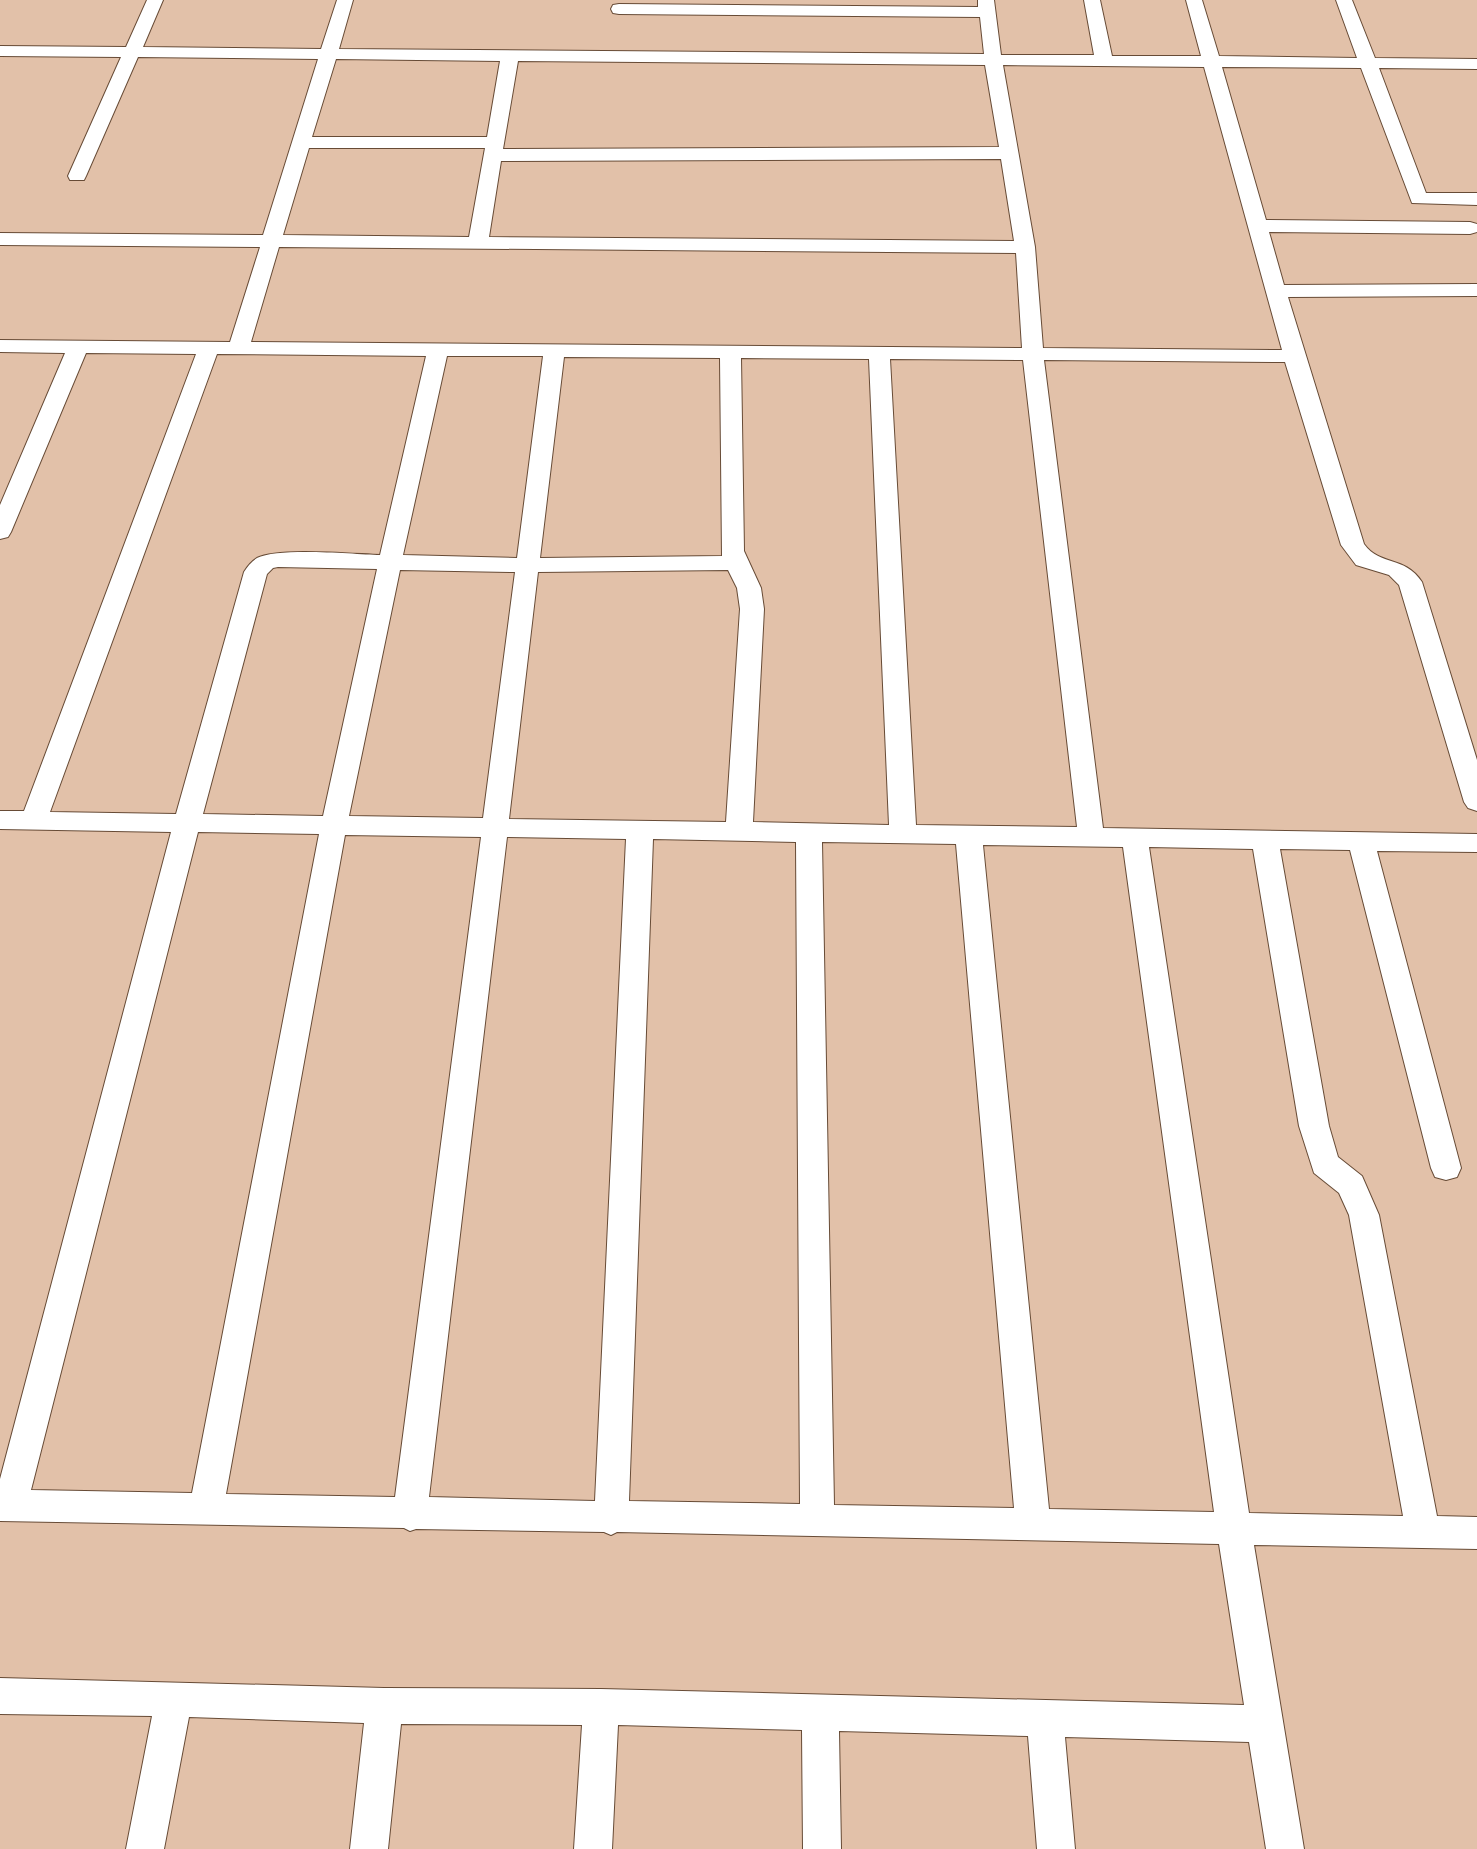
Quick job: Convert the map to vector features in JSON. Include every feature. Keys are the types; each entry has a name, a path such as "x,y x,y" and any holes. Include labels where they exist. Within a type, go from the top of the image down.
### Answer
{"street":[{"path":"77,176 155,0"},
{"path":"239,347 345,0"},
{"path":"1092,0 1104,61"},
{"path":"1194,0 1209,62 1294,356 1353,544 1364,560 1397,570 1410,582 1477,802"},
{"path":"1257,226 1474,235 1468,199 1419,199 1344,0"},
{"path":"619,9 987,6 993,60 1025,247 1033,354 1091,838"},
{"path":"0,51 1477,64"},
{"path":"478,242 510,56"},
{"path":"302,142 494,149 1009,153"},
{"path":"0,239 1025,247"},
{"path":"1275,290 1477,290"},
{"path":"0,346 79,345 438,350 1294,356"},
{"path":"0,532 79,345"},
{"path":"33,821 209,347"},
{"path":"206,1510 334,825 390,561 438,350"},
{"path":"410,1515 554,351"},
{"path":"730,352 732,551 749,588 752,609 739,832"},
{"path":"878,353 903,835"},
{"path":"736,563 529,564 278,560 265,563 256,572 5,1506 410,1515 1477,1533"},
{"path":"0,820 1477,843"},
{"path":"611,1518 640,830"},
{"path":"809,833 817,1521"},
{"path":"969,836 1033,1526"},
{"path":"1135,839 1234,1529 1285,1849"},
{"path":"1265,841 1314,1126 1325,1164 1351,1185 1364,1215 1423,1532"},
{"path":"1361,842 1446,1168"},
{"path":"0,1696 174,1698 384,1706 601,1707 1264,1724"},
{"path":"145,1849 174,1698"},
{"path":"369,1849 384,1706"},
{"path":"593,1849 601,1707"},
{"path":"820,1712 822,1849"},
{"path":"1045,1718 1056,1849"}]}
